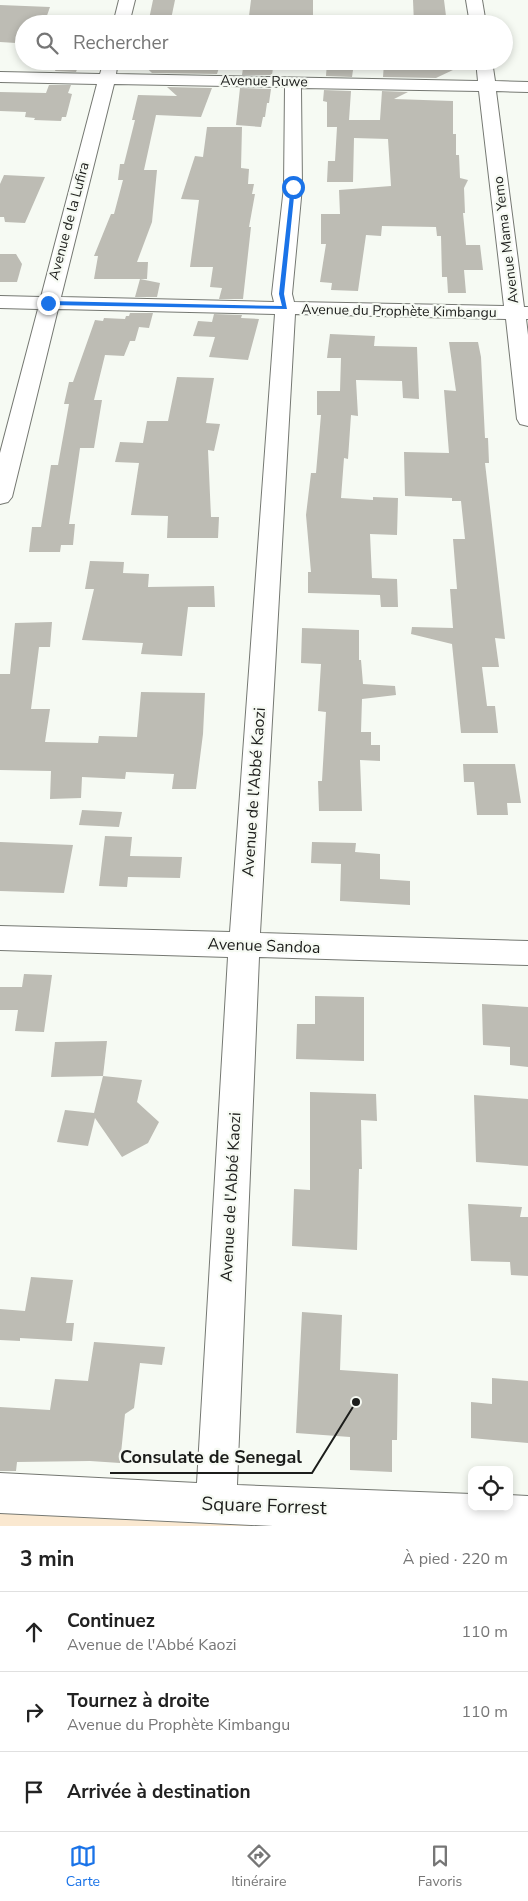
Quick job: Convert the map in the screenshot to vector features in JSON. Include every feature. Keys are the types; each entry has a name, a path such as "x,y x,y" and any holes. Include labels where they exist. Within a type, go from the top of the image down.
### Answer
{"street":[{"path":"123,15 127,0"},
{"path":"474,0 476,15"},
{"name":"Avenue Ruwe","path":"0,77 109,70 293,82 528,87"},
{"name":"Avenue de la Lufira","path":"0,497 109,70"},
{"name":"Avenue Mama Yemo","path":"485,70 522,313 528,419"},
{"name":"Avenue de l'Abbé Kaozi","path":"216,1504 244,946 285,308 282,294 293,187 293,82"},
{"name":"Avenue du Prophète Kimbangu","path":"0,302 522,313"},
{"name":"Avenue Sandoa","path":"0,938 244,946 528,952"},
{"name":"Square Forrest","path":"0,1492 216,1504 528,1516"}],"shaded area":[{"path":"0,1512 360,1526 0,1526"}],"building":[{"path":"153,0 175,0 172,15 150,15"},
{"path":"251,0 313,0 313,15 249,15"},
{"path":"413,0 444,0 446,15 414,15"},
{"path":"0,5 50,7 47,15 15,15 15,43 0,42"},
{"path":"55,70 77,70 76,72"},
{"path":"149,70 218,70 217,74 152,73"},
{"path":"243,70 273,70 272,75 242,75"},
{"path":"326,70 353,70 352,77 326,76"},
{"path":"384,70 453,70 436,78 383,77"},
{"path":"49,85 71,85 68,93 72,94 66,117 62,117 61,121 34,120 35,118 25,117 26,112 0,111 0,92 46,93"},
{"path":"167,87 212,88 201,117 156,115 144,170 157,170 152,222 137,262 148,262 147,279 94,279 98,256 94,256 111,214 114,214 123,180 118,180 120,164 124,164 135,120 132,120 138,95 177,96"},
{"path":"240,88 271,89 269,103 267,103 261,127 236,125"},
{"path":"324,90 351,91 349,120 380,120 382,91 408,92 394,99 453,101 453,134 456,134 456,155 459,155 460,178 468,180 464,188 465,213 463,213 466,245 480,245 483,270 464,270 466,293 448,293 447,277 442,277 441,236 437,236 436,227 382,226 381,236 366,235 358,291 331,290 332,283 320,282 326,244 321,244 321,214 340,214 339,190 391,186 388,139 354,138 353,182 327,182 328,161 335,161 337,127 327,127 327,102 323,101"},
{"path":"207,127 242,127 241,168 249,169 248,184 254,184 252,194 255,194 249,227 251,227 243,299 219,299 222,288 210,287 213,267 190,267 199,200 181,199 195,156 203,157"},
{"path":"4,175 45,177 25,223 5,222 4,217 0,217 0,184"},
{"path":"0,254 16,254 22,264 17,282 0,282"},
{"path":"140,279 160,283 157,297 135,297"},
{"path":"130,313 153,313 149,328 139,327 135,341 130,341 124,356 105,355 94,400 102,400 94,448 80,448 69,524 75,524 73,545 61,545 60,552 29,552 32,527 41,527 51,465 58,465 69,404 64,404 69,382 73,382 95,320 103,321 104,318 125,319"},
{"path":"214,314 242,315 241,318 259,319 248,360 209,357 215,337 193,336 198,321 212,322"},
{"path":"330,334 375,336 374,346 417,347 419,399 403,398 402,381 356,380 358,416 351,415 348,459 344,458 341,498 373,500 373,497 398,498 397,535 370,534 372,578 397,579 398,607 381,607 380,595 308,593 308,572 311,572 306,515 311,473 316,473 321,415 317,415 317,391 340,391 341,358 327,358"},
{"path":"449,342 478,342 481,357 485,438 488,438 489,463 485,463 505,639 495,638 499,667 482,667 487,706 495,706 498,733 461,733 452,644 411,634 412,627 453,628 450,589 457,589 453,539 465,539 461,501 452,501 452,498 405,496 404,452 449,453 444,390 456,391"},
{"path":"177,377 214,378 206,423 220,424 214,451 208,450 211,517 219,517 218,538 167,538 168,516 131,515 139,463 115,462 120,442 143,443 147,421 168,421"},
{"path":"90,561 124,562 123,573 149,574 148,587 214,586 215,607 188,607 182,656 141,654 143,643 82,640 94,589 85,589"},
{"path":"52,622 50,647 39,647 31,709 50,709 45,742 98,743 99,736 137,737 141,692 205,693 203,734 196,789 172,789 174,774 126,772 125,779 82,777 81,798 50,799 51,771 0,770 0,674 10,674 15,623"},
{"path":"302,628 359,630 359,660 361,660 363,684 395,686 396,695 362,699 361,732 371,732 371,745 380,745 380,761 360,760 362,811 319,811 318,781 322,781 326,712 318,711 321,664 301,663"},
{"path":"463,764 515,764 521,803 507,803 508,815 477,815 474,782 464,782"},
{"path":"82,810 122,812 119,827 79,825"},
{"path":"105,836 132,837 130,856 182,857 180,878 128,877 127,887 99,886"},
{"path":"0,842 73,845 64,893 0,891"},
{"path":"312,842 356,843 355,852 380,854 380,879 410,881 410,905 340,901 341,864 311,863"},
{"path":"24,974 52,975 44,1032 15,1031 18,1010 0,1010 0,987 22,987"},
{"path":"315,996 364,997 364,1061 296,1059 297,1024 315,1024"},
{"path":"482,1004 528,1007 528,1067 510,1065 510,1047 483,1045"},
{"path":"107,1041 103,1076 51,1077 55,1042"},
{"path":"103,1076 142,1080 137,1102 159,1122 148,1143 122,1157 95,1118 88,1146 57,1142 65,1110 94,1113"},
{"path":"310,1092 376,1094 377,1121 361,1120 362,1169 359,1169 357,1250 292,1246 294,1189 310,1190"},
{"path":"474,1095 528,1099 528,1166 476,1162"},
{"path":"468,1204 522,1207 520,1217 528,1217 528,1276 511,1275 510,1262 471,1261"},
{"path":"31,1277 73,1280 66,1323 74,1323 72,1341 20,1338 20,1341 0,1340 0,1309 25,1311"},
{"path":"302,1312 342,1315 340,1370 398,1374 397,1440 392,1440 392,1472 350,1470 350,1437 296,1433"},
{"path":"94,1342 165,1347 162,1365 140,1363 134,1408 125,1414 120,1463 90,1461 17,1462 16,1471 0,1471 0,1407 50,1410 55,1379 88,1381"},
{"path":"492,1378 528,1381 528,1443 471,1438 471,1402 492,1404"}],"place":[{"name":"Consulate de Senegal","path":"356,1402"}],"route":[{"path":"48,303 285,308 282,294 293,187"}]}
